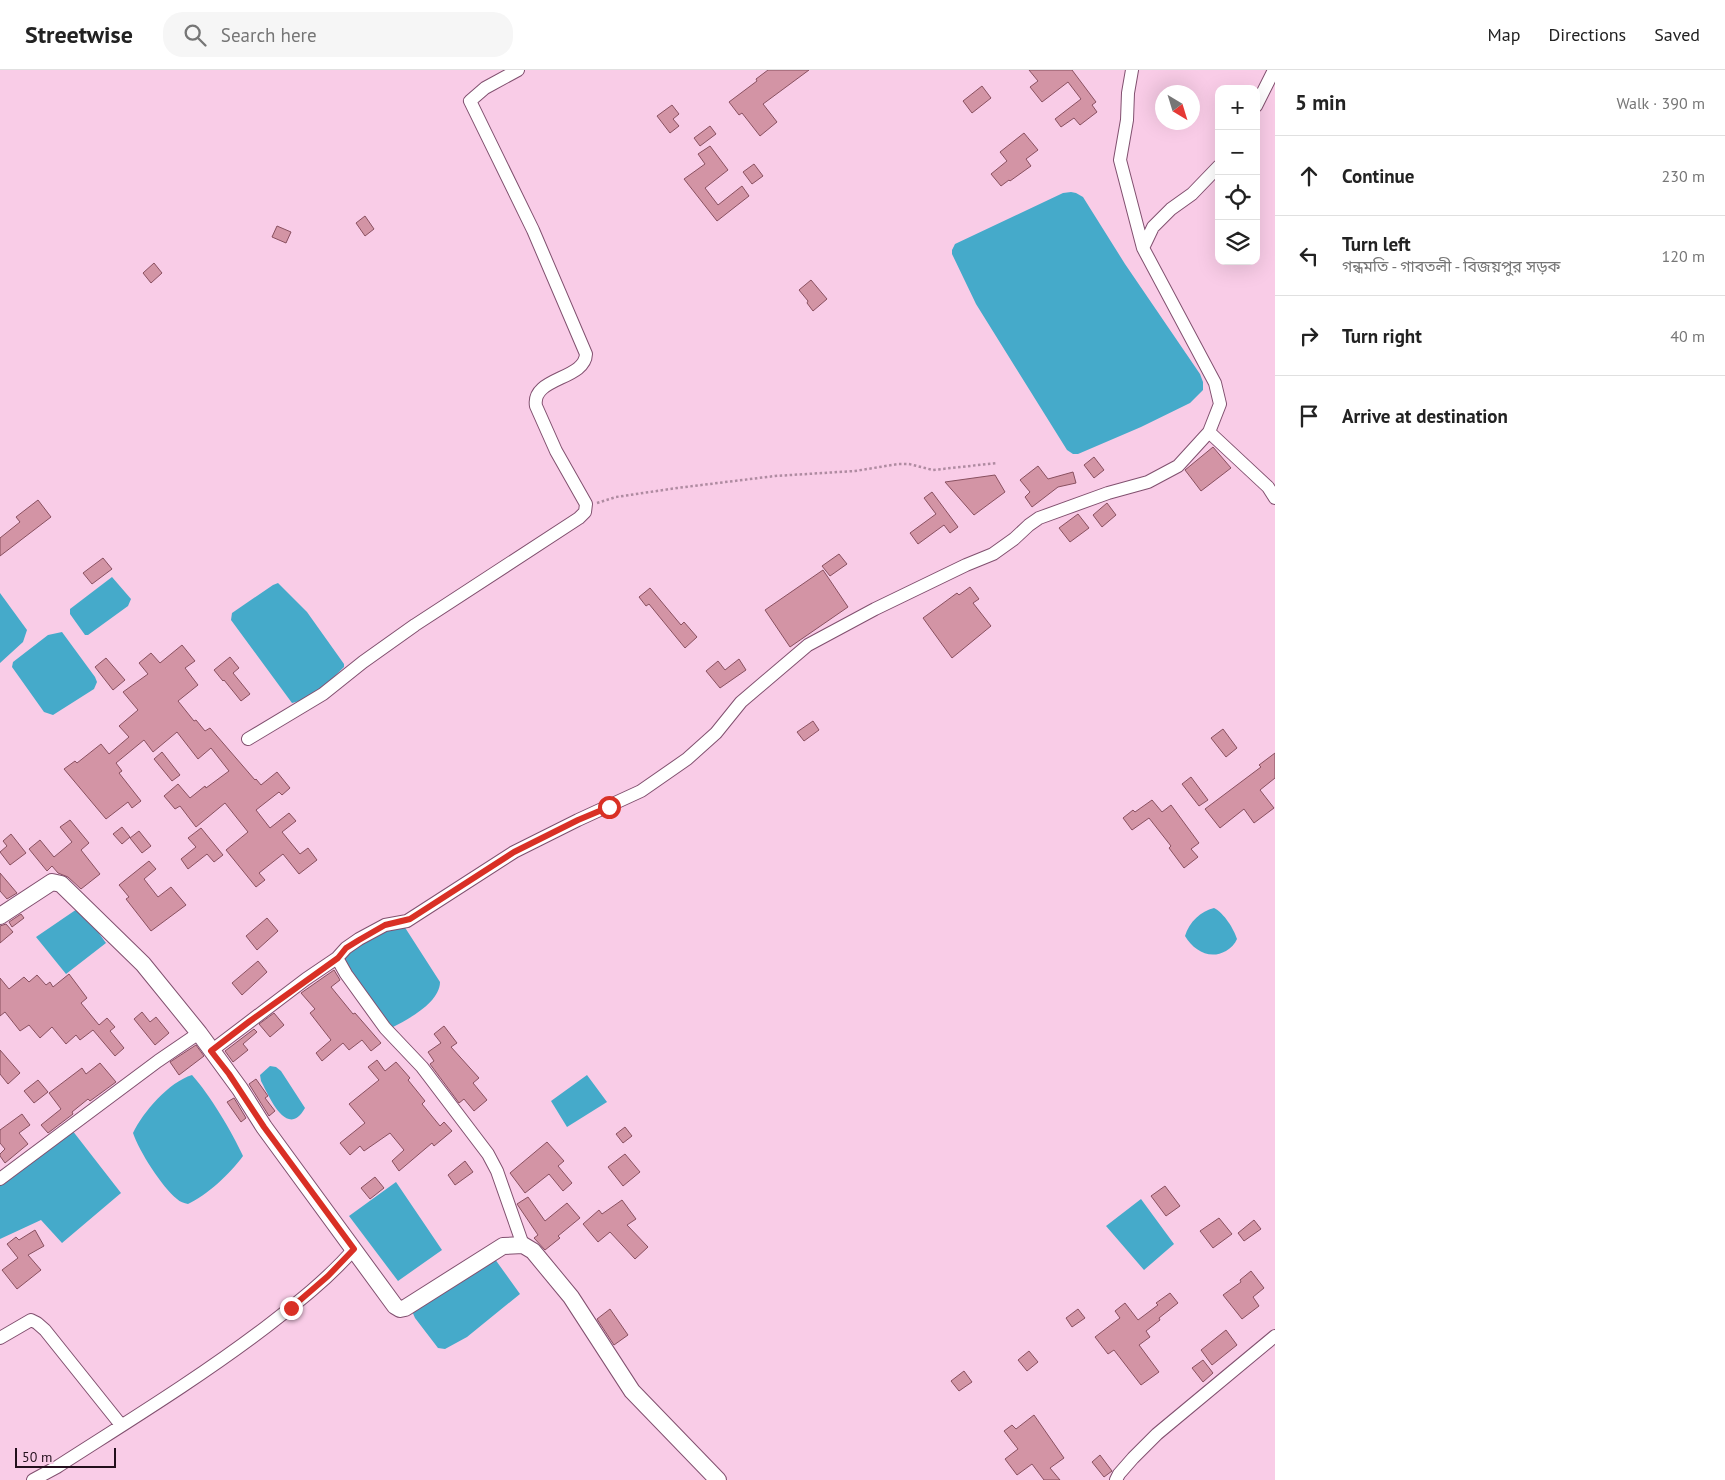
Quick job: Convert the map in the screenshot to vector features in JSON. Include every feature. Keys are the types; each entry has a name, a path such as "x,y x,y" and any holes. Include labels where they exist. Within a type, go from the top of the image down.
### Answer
{"main road":[{"path":"0,916 52,882 61,884 142,964 199,1033 264,1127 395,1306 400,1309 405,1308 503,1246 523,1245 533,1251 571,1297 632,1390 718,1480"}],"street":[{"path":"248,739 323,694 363,662 415,625 579,518 585,512 586,504 556,451 535,400 542,388 564,378 582,364 586,359 586,354 532,230 470,101 485,88 518,70"},
{"path":"211,1051 298,985 338,958 346,948 359,940 385,925 410,919 514,852 578,820 641,792 687,759 716,733 741,702 808,645 875,609 992,554 1039,518 1108,493 1148,482 1178,466 1209,432 1220,404 1215,383 1143,248 1120,160 1127,120 1128,92 1132,70"},
{"path":"1260,98 1274,70"},
{"path":"1143,248 1153,227 1192,194 1215,170"},
{"path":"1209,432 1268,487 1275,498"},
{"path":"338,958 346,974 385,1028 422,1067 488,1154 497,1171 523,1245"},
{"path":"0,1179 158,1061 199,1033"},
{"path":"33,1480 121,1426 247,1341 291,1308 321,1282 354,1249"},
{"path":"0,1338 31,1320 38,1323 121,1426"},
{"path":"1116,1480 1133,1458 1157,1434 1275,1336"}],"path":[{"path":"586,507 616,497 776,476 855,471 898,464 909,464 934,470 997,463"}],"water":[{"path":"1071,192 1083,197 1125,264 1200,374 1203,382 1203,390 1190,403 1141,427 1078,454 1073,454 1067,450 976,304 952,254 955,244 1063,193"},
{"path":"112,577 131,599 128,606 88,635 85,635 70,614 70,609"},
{"path":"278,583 307,612 344,664 344,667 321,689 300,701 292,703 231,620 232,613"},
{"path":"0,593 27,630 23,642 0,663"},
{"path":"62,632 97,682 94,689 53,715 44,712 12,667 13,662 48,635"},
{"path":"80,907 106,943 66,974 36,937"},
{"path":"1214,908 1228,922 1237,939 1228,950 1214,955 1198,950 1185,936 1189,926 1196,918"},
{"path":"393,924 404,926 440,982 439,989 429,1003 415,1015 393,1027 382,1024 341,958"},
{"path":"270,1066 276,1067 281,1071 305,1108 298,1117 292,1119 285,1117 279,1112 269,1096 260,1075"},
{"path":"192,1075 220,1114 243,1156 218,1183 188,1204 178,1200 158,1178 133,1133 150,1107 166,1091 174,1084"},
{"path":"587,1075 607,1102 567,1127 551,1101"},
{"path":"72,1130 121,1193 62,1243 41,1220 0,1239 0,1183"},
{"path":"396,1182 442,1250 398,1281 349,1216"},
{"path":"1141,1199 1174,1244 1144,1270 1106,1226"},
{"path":"492,1255 520,1294 467,1337 445,1349 438,1348 415,1318 412,1311"}],"building":[{"path":"768,70 809,70 763,104 777,122 760,136 742,113 739,115 729,102 757,81 756,79"},
{"path":"1029,70 1072,70 1096,102 1092,105 1097,112 1080,125 1074,118 1061,127 1055,119 1081,99 1068,82 1042,102 1030,87 1038,81"},
{"path":"982,86 991,98 972,113 963,101"},
{"path":"672,105 679,114 673,119 679,126 670,133 657,116"},
{"path":"710,126 716,134 700,146 694,138"},
{"path":"1024,133 1038,150 1026,159 1031,166 1001,186 991,174 1007,161 1000,152"},
{"path":"710,146 728,170 705,188 718,205 742,186 749,196 717,221 684,179 705,164 698,154"},
{"path":"754,164 763,176 752,184 743,172"},
{"path":"365,216 374,229 365,236 356,223"},
{"path":"277,226 291,232 286,243 272,237"},
{"path":"154,263 162,273 151,283 143,273"},
{"path":"811,280 827,299 813,311 799,290"},
{"path":"1213,447 1231,468 1201,491 1185,470"},
{"path":"1094,457 1104,470 1094,478 1084,465"},
{"path":"1038,466 1048,479 1073,472 1076,483 1058,487 1032,507 1025,497 1030,492 1020,480"},
{"path":"995,475 1005,492 974,515 945,482"},
{"path":"932,492 958,527 950,533 944,525 918,544 910,533 936,514 924,498"},
{"path":"38,500 51,517 0,556 0,538 20,522 16,517"},
{"path":"1107,503 1116,515 1102,527 1093,515"},
{"path":"1078,514 1089,528 1070,542 1059,528"},
{"path":"839,554 847,564 830,576 822,566"},
{"path":"103,558 112,569 92,584 83,573"},
{"path":"823,570 848,607 790,647 765,610"},
{"path":"970,587 979,599 973,603 991,626 952,658 923,618 957,593 959,595"},
{"path":"650,588 681,625 684,622 697,637 685,648 649,604 646,606 639,597"},
{"path":"182,645 195,661 185,668 198,685 178,701 205,731 210,728 261,785 277,772 290,788 282,795 279,792 256,810 270,828 289,813 296,821 282,832 300,854 308,848 317,860 299,874 283,854 259,873 265,880 256,887 226,850 248,832 225,803 196,827 180,806 175,809 164,796 178,784 190,798 229,771 211,748 198,759 177,732 153,752 144,740 116,763 122,771 119,773 141,801 132,808 128,802 106,819 64,769 75,761 77,763 101,744 109,754 129,737 119,726 138,710 123,692 148,674 139,663 151,653 160,663"},
{"path":"230,657 239,668 233,673 250,694 241,701 214,670"},
{"path":"106,658 125,680 113,690 95,667"},
{"path":"739,659 746,670 720,688 706,671 718,661 725,670"},
{"path":"813,721 819,730 804,741 797,732"},
{"path":"1223,729 1237,748 1226,757 1211,738"},
{"path":"162,752 180,775 172,781 154,759"},
{"path":"1275,753 1275,778 1260,790 1274,808 1254,823 1244,809 1220,828 1205,809 1261,767 1259,765"},
{"path":"1191,777 1208,800 1199,806 1182,784"},
{"path":"1152,800 1162,812 1171,805 1199,843 1191,849 1198,857 1184,868 1169,848 1171,846 1149,818 1132,830 1123,818 1133,810 1135,812"},
{"path":"70,820 89,843 81,850 100,874 81,889 68,877 58,873 52,866 47,871 29,849 40,840 54,857 72,842 60,827"},
{"path":"122,827 130,837 122,844 113,834"},
{"path":"201,828 223,855 214,862 207,854 188,869 181,859 196,847 188,838"},
{"path":"139,831 151,846 142,853 130,838"},
{"path":"11,834 26,853 10,865 0,852 7,846 3,841"},
{"path":"149,861 156,869 144,879 158,897 171,887 186,905 151,931 126,899 129,897 119,885"},
{"path":"0,873 17,893 7,899 0,891"},
{"path":"21,914 24,918 12,927 9,922"},
{"path":"267,918 278,931 257,950 246,936"},
{"path":"6,924 13,932 0,943 0,926"},
{"path":"258,961 267,972 242,995 232,983"},
{"path":"334,970 340,980 331,987 353,1014 355,1013 381,1043 371,1051 362,1040 349,1050 343,1043 322,1061 316,1053 331,1040 310,1013 315,1009 301,993"},
{"path":"69,974 87,998 81,1003 99,1025 107,1018 115,1027 110,1031 124,1048 115,1056 93,1030 80,1040 76,1035 66,1044 52,1027 40,1038 29,1025 20,1031 5,1012 0,1016 0,978 9,989 24,977 29,982 37,975 46,985 50,982 53,987"},
{"path":"142,1012 150,1022 156,1017 169,1033 155,1045 134,1019"},
{"path":"274,1013 284,1025 270,1037 259,1024"},
{"path":"444,1026 457,1043 451,1047 479,1078 473,1083 487,1100 474,1111 464,1099 459,1103 430,1064 434,1061 428,1052 441,1043 434,1034"},
{"path":"254,1029 257,1032 243,1044 248,1050 233,1062 225,1051"},
{"path":"196,1045 204,1056 179,1075 170,1062"},
{"path":"0,1050 20,1073 8,1084 0,1074"},
{"path":"377,1060 385,1071 396,1062 410,1078 408,1080 425,1101 422,1104 440,1126 444,1122 452,1131 434,1146 432,1143 399,1171 392,1161 404,1150 390,1133 364,1151 360,1146 350,1155 340,1143 365,1123 349,1104 379,1080 368,1067"},
{"path":"100,1063 116,1082 90,1101 88,1099 72,1112 73,1114 48,1133 41,1125 61,1109 49,1093 82,1068 86,1074"},
{"path":"256,1079 268,1096 265,1098 275,1111 269,1116 249,1084"},
{"path":"38,1080 48,1092 34,1103 24,1091"},
{"path":"234,1098 246,1118 241,1122 227,1102"},
{"path":"22,1114 30,1125 19,1133 28,1144 5,1163 0,1156 5,1149 0,1143 0,1130"},
{"path":"625,1127 632,1136 623,1143 616,1134"},
{"path":"547,1142 564,1161 558,1166 572,1183 563,1191 549,1174 525,1193 510,1173"},
{"path":"625,1154 640,1172 623,1186 608,1167"},
{"path":"465,1161 473,1172 455,1185 448,1175"},
{"path":"375,1177 384,1188 370,1199 361,1188"},
{"path":"1165,1186 1180,1206 1166,1216 1151,1196"},
{"path":"528,1197 545,1221 567,1203 580,1218 558,1236 560,1238 545,1250 534,1238 538,1235 517,1204"},
{"path":"622,1200 636,1219 627,1225 648,1247 635,1259 610,1232 598,1242 583,1224 599,1210 602,1214"},
{"path":"1219,1218 1232,1234 1213,1248 1200,1231"},
{"path":"1254,1220 1261,1229 1244,1241 1238,1233"},
{"path":"35,1230 44,1246 28,1255 41,1270 17,1289 2,1270 18,1258 7,1244 16,1237 19,1240"},
{"path":"1251,1271 1264,1288 1253,1297 1259,1306 1242,1319 1223,1295 1241,1282 1240,1280"},
{"path":"1170,1293 1178,1303 1146,1331 1150,1337 1139,1345 1159,1372 1141,1385 1114,1350 1108,1354 1095,1337 1120,1318 1115,1311 1125,1303 1138,1320"},
{"path":"610,1309 628,1335 614,1345 597,1319"},
{"path":"1078,1309 1085,1318 1072,1327 1066,1318"},
{"path":"1226,1330 1237,1345 1212,1365 1201,1350"},
{"path":"1029,1351 1038,1362 1027,1371 1018,1360"},
{"path":"1203,1360 1213,1373 1203,1382 1192,1368"},
{"path":"964,1371 972,1382 959,1391 951,1381"},
{"path":"1034,1415 1064,1458 1050,1468 1060,1480 1044,1480 1032,1464 1017,1475 1005,1459 1018,1449 1004,1431 1012,1425 1016,1429"},
{"path":"1100,1455 1112,1471 1104,1477 1092,1462"}],"route":[{"path":"291,1308 328,1276 354,1249 264,1127 229,1074 211,1051 306,979 338,958 346,948 359,940 385,925 407,921 514,852 578,820 609,807"}]}
